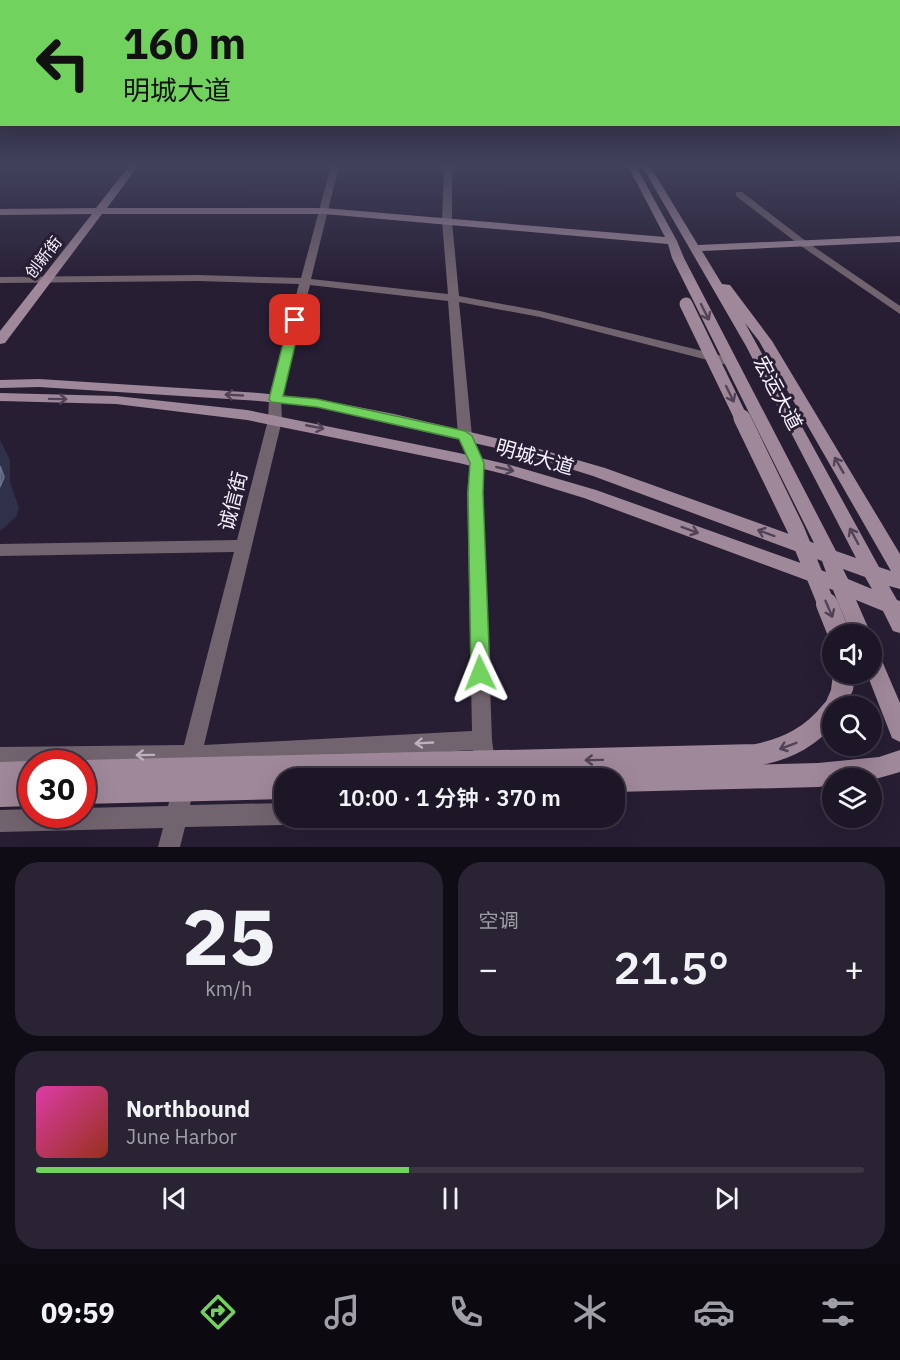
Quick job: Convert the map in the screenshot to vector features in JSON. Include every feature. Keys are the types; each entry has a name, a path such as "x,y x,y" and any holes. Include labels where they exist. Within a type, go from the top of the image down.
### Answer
{"main road":[{"name":"创新街","path":"0,340 103,206"},
{"name":"宏运大道","path":"653,206 829,556 857,624"},
{"name":"宏运大道","path":"669,206 753,346 874,574 895,608 900,626"},
{"path":"0,212 324,211 672,241"},
{"path":"697,253 900,239"},
{"path":"697,253 737,299 765,340 900,570"},
{"path":"678,258 686,304 796,530 835,624"},
{"name":"明城大道","path":"0,384 39,383 317,403 529,451 599,472 900,582"},
{"name":"明城大道","path":"0,397 116,400 275,420 514,471 590,494 842,585 895,608"},
{"path":"881,684 900,731"},
{"path":"96,771 756,755 784,748 808,737 822,724"},
{"path":"625,780 829,774 879,768 900,761"},
{"path":"0,773 18,772"},
{"path":"96,793 274,788"},
{"path":"0,795 18,794"}],"street":[{"name":"诚信街","path":"169,847 275,420 275,399 325,206"},
{"path":"447,206 465,436 477,463 475,493 482,740 486,768"},
{"path":"754,206 804,244 900,311"},
{"path":"0,280 198,278 305,281 454,298 540,314 731,362"},
{"path":"0,550 243,546"},
{"path":"0,757 165,754 191,756 482,740"},
{"path":"0,821 274,814"}],"building":[{"path":"0,466 4,477 0,487"}],"route":[{"path":"295,320 275,399 317,403 465,436 477,463 475,493 480,673"}]}
